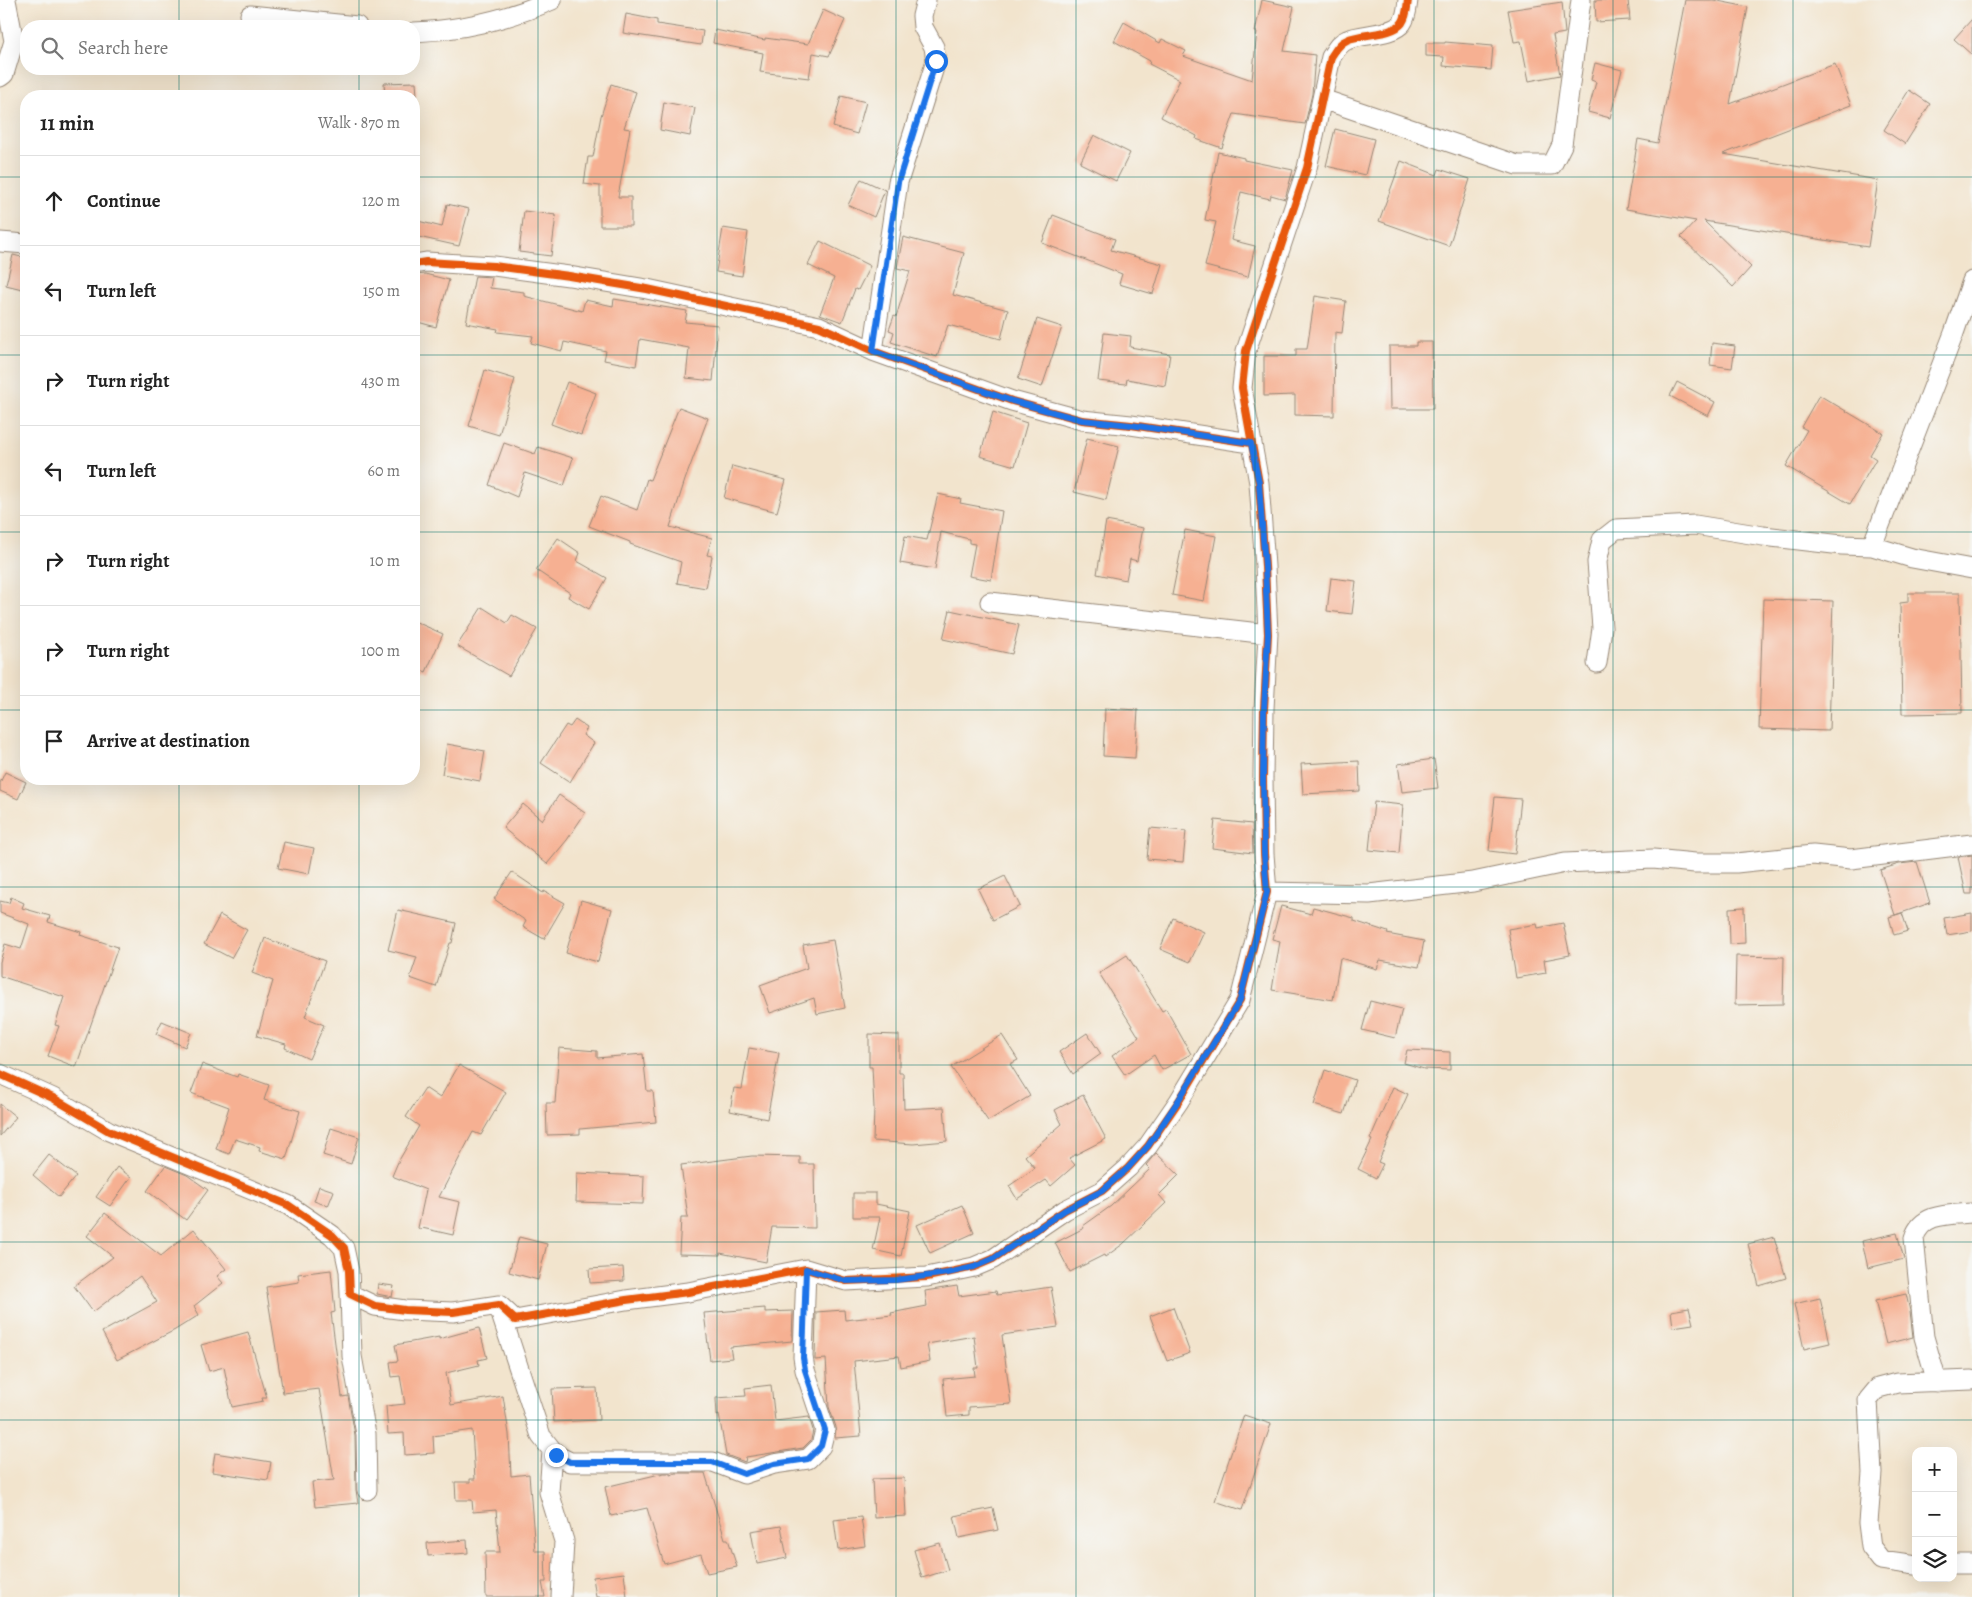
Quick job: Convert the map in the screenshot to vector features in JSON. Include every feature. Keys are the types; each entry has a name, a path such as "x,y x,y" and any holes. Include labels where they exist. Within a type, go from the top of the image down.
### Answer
{"street":[{"path":"0,77 4,74 14,42 6,0"},
{"path":"420,32 445,30 492,20 534,8 552,0"},
{"path":"873,351 898,182 936,61 934,47 923,27 922,16 926,0"},
{"path":"499,1305 515,1320 626,1300 688,1292 806,1269 846,1281 927,1277 974,1267 993,1259 1065,1210 1102,1191 1128,1168 1148,1146 1240,1000 1267,892 1264,854 1263,768 1268,634 1259,483 1242,388 1246,351 1307,168 1331,56 1338,46 1346,40 1395,28 1402,23 1408,0"},
{"path":"1322,99 1517,165 1552,165 1562,146 1581,0"},
{"path":"250,15 299,20"},
{"path":"0,242 20,244"},
{"path":"420,263 494,266 570,276 820,326 873,351 1012,401 1082,420 1131,425 1251,443"},
{"path":"1872,546 1971,284"},
{"path":"1597,663 1602,628 1597,562 1602,540 1616,529 1695,525 1842,546 1872,546 1912,558 1972,569"},
{"path":"990,602 1268,634"},
{"path":"1267,892 1368,894 1473,882 1565,863 1653,860 1736,863 1813,855 1851,859 1972,844"},
{"path":"0,1074 53,1098 109,1131 288,1205 332,1235 344,1248 349,1271 352,1356 366,1434 367,1490"},
{"path":"1937,1382 1924,1337 1914,1238 1917,1228 1924,1222 1937,1216 1972,1214"},
{"path":"499,1305 541,1436 556,1455 570,1462 712,1462 744,1474 774,1464 808,1459 821,1446 825,1430 805,1370 803,1358 806,1269"},
{"path":"350,1294 375,1306 405,1310 453,1312 499,1305"},
{"path":"1912,1564 1881,1560 1870,1547 1868,1523 1872,1473 1868,1400 1878,1388 1897,1383 1972,1380"},
{"path":"552,1451 549,1492 564,1541 561,1597"},
{"path":"1957,1564 1972,1564"}],"building":[{"path":"1262,0 1294,7 1284,51 1315,55 1312,94 1305,124 1234,114 1222,148 1196,139 1197,136 1161,117 1180,80 1149,64 1150,61 1114,41 1124,22 1160,43 1162,39 1186,51 1183,56 1252,80 1257,32 1255,32"},
{"path":"1595,0 1628,0 1630,20 1596,22"},
{"path":"1685,0 1713,0 1748,7 1730,104 1835,64 1851,105 1723,154 1878,180 1868,247 1704,221 1751,267 1733,287 1681,237 1696,221 1626,209 1638,139 1658,143"},
{"path":"1562,2 1565,33 1553,35 1560,75 1529,81 1521,41 1514,42 1508,10"},
{"path":"823,10 845,20 829,56 813,53 809,78 760,72 763,53 713,43 715,30 765,40 765,38 808,44"},
{"path":"626,14 657,20 657,24 703,31 701,45 623,33"},
{"path":"1972,19 1972,55 1954,39"},
{"path":"1445,42 1493,46 1491,70 1443,66 1444,57 1426,56 1426,43"},
{"path":"1595,63 1622,70 1610,118 1588,112 1596,82 1591,80"},
{"path":"416,82 417,90 385,90 384,83"},
{"path":"611,84 636,92 624,128 630,129 618,197 631,197 631,226 600,226 600,186 584,184 588,157 593,157 601,116"},
{"path":"1909,90 1930,104 1905,144 1884,130"},
{"path":"841,96 866,102 857,134 833,127"},
{"path":"664,102 695,108 690,136 660,130"},
{"path":"1335,129 1374,139 1365,175 1326,166"},
{"path":"1094,135 1130,153 1116,181 1080,163"},
{"path":"1218,152 1244,158 1244,160 1293,170 1285,199 1271,195 1270,199 1241,192 1231,240 1255,246 1248,277 1205,266 1216,222 1205,220"},
{"path":"1401,161 1437,175 1439,169 1470,179 1449,246 1379,221"},
{"path":"861,179 885,190 874,217 848,205"},
{"path":"447,204 469,209 459,246 420,237 420,222 442,227"},
{"path":"524,211 556,215 551,256 519,252"},
{"path":"1053,215 1115,239 1111,250 1162,264 1153,294 1119,284 1122,274 1042,243"},
{"path":"723,228 748,232 742,276 716,272"},
{"path":"903,237 964,253 953,295 1008,310 1001,339 948,325 937,357 891,342 894,332 889,330 894,316 896,317 910,271 897,268"},
{"path":"820,241 870,266 858,290 855,289 842,322 820,314 834,278 808,265"},
{"path":"13,255 20,257 20,288 6,285"},
{"path":"420,275 449,280 436,327 420,323"},
{"path":"475,276 492,277 490,288 524,292 524,296 582,311 585,300 613,306 614,299 687,311 685,322 718,325 713,381 686,378 689,348 640,339 636,366 604,360 606,351 564,342 562,351 531,343 533,336 497,332 498,329 466,323"},
{"path":"1315,296 1346,301 1342,333 1335,332 1334,416 1295,415 1295,395 1264,396 1264,356 1296,356 1296,349 1307,349"},
{"path":"1037,319 1062,327 1042,387 1018,379"},
{"path":"1104,333 1131,336 1130,347 1170,354 1165,386 1127,379 1126,384 1098,381"},
{"path":"1416,342 1432,342 1433,409 1390,409 1389,346 1416,346"},
{"path":"1712,343 1735,346 1732,368 1710,365"},
{"path":"485,370 515,379 499,435 469,426"},
{"path":"567,382 596,393 581,435 551,424"},
{"path":"1677,382 1715,402 1708,416 1670,396"},
{"path":"1819,395 1883,433 1870,455 1876,459 1850,504 1786,466 1807,430 1801,427"},
{"path":"679,407 708,418 670,527 712,538 707,555 712,556 706,588 677,583 681,562 630,544 630,542 589,526 601,496 637,510 647,479 650,480"},
{"path":"993,412 1027,423 1015,466 980,456"},
{"path":"1087,438 1119,446 1106,500 1074,492"},
{"path":"504,443 535,454 538,447 573,458 564,486 525,473 517,497 489,485"},
{"path":"732,466 786,480 777,512 724,498"},
{"path":"938,494 961,499 960,503 1002,511 991,580 969,576 975,544 969,543 969,539 941,532 935,569 900,563 905,536 927,540"},
{"path":"1106,521 1143,528 1137,561 1130,559 1126,580 1097,574"},
{"path":"1185,530 1216,536 1204,601 1172,595"},
{"path":"558,538 580,553 577,561 607,578 589,609 568,597 570,593 536,570"},
{"path":"1331,578 1356,581 1352,614 1327,611"},
{"path":"1908,593 1960,593 1962,713 1902,714 1900,603 1908,602"},
{"path":"1763,599 1833,601 1829,731 1759,729"},
{"path":"482,607 507,623 512,615 537,629 509,676 457,646"},
{"path":"950,610 1019,625 1012,654 943,639"},
{"path":"420,624 443,634 426,672 420,670"},
{"path":"1105,708 1138,710 1135,758 1103,756"},
{"path":"575,720 587,728 583,735 594,743 570,782 541,763 566,725 570,727"},
{"path":"447,744 485,751 480,781 442,774"},
{"path":"1434,759 1438,788 1402,792 1398,764"},
{"path":"1359,761 1360,791 1303,794 1301,764"},
{"path":"5,772 20,779 20,785 25,785 18,799 0,791 0,783"},
{"path":"559,795 585,813 567,840 547,864 503,828 523,804 542,820"},
{"path":"1495,797 1521,799 1515,854 1489,851"},
{"path":"1374,802 1403,805 1399,853 1369,850"},
{"path":"1215,820 1252,824 1253,853 1212,848"},
{"path":"1150,828 1186,831 1183,862 1147,859"},
{"path":"284,842 314,848 309,874 278,868"},
{"path":"1972,855 1972,894 1966,894 1958,857"},
{"path":"1917,862 1930,903 1895,915 1880,870 1899,864"},
{"path":"512,872 543,893 544,891 565,903 544,939 523,927 526,921 494,899"},
{"path":"1005,876 1020,906 993,920 978,889"},
{"path":"11,897 24,903 22,908 50,916 48,922 81,932 80,935 118,947 76,1067 48,1056 59,1026 55,1025 64,997 0,976 0,962 5,944 21,949 29,924 0,913 0,901 9,903"},
{"path":"581,900 612,909 598,962 566,953"},
{"path":"1281,906 1311,914 1313,907 1354,918 1354,921 1388,932 1387,934 1424,941 1419,967 1380,960 1377,969 1340,958 1333,1000 1272,990 1280,941 1272,939"},
{"path":"1744,907 1745,943 1730,944 1729,908"},
{"path":"398,910 456,923 452,943 450,943 436,987 410,978 417,957 388,950"},
{"path":"1902,913 1908,931 1894,935 1889,917"},
{"path":"1972,913 1972,931 1947,935 1944,918"},
{"path":"220,915 247,930 231,958 204,944"},
{"path":"1173,918 1204,932 1190,962 1160,949"},
{"path":"1563,923 1570,955 1544,960 1546,973 1516,978 1508,929 1537,924 1538,928"},
{"path":"265,938 325,961 305,1017 324,1025 309,1059 285,1048 286,1044 257,1036 273,981 252,973"},
{"path":"833,940 845,1008 817,1014 814,998 770,1013 760,985 807,968 803,945"},
{"path":"1127,955 1162,1011 1166,1009 1191,1054 1162,1070 1154,1055 1125,1075 1112,1056 1139,1037 1099,973"},
{"path":"1736,956 1784,957 1783,1004 1735,1005"},
{"path":"1370,1001 1402,1009 1395,1038 1362,1030"},
{"path":"162,1021 191,1033 185,1047 156,1034"},
{"path":"1087,1033 1101,1054 1073,1074 1059,1052"},
{"path":"869,1034 899,1035 899,1073 903,1073 904,1109 944,1107 947,1141 913,1144 873,1141 874,1108 872,1067 869,1067"},
{"path":"1002,1035 1018,1060 1010,1064 1030,1096 988,1121 951,1067"},
{"path":"559,1048 597,1051 597,1058 643,1054 647,1091 653,1091 656,1122 580,1129 580,1134 547,1135 546,1103 555,1103"},
{"path":"749,1048 779,1053 767,1119 730,1111 734,1088 742,1089"},
{"path":"1407,1050 1450,1052 1450,1070 1424,1069 1404,1063"},
{"path":"202,1064 237,1077 238,1074 269,1085 264,1100 300,1111 286,1159 259,1151 260,1147 235,1139 229,1154 216,1149 229,1107 191,1093"},
{"path":"459,1065 506,1092 481,1135 473,1132 439,1197 460,1202 453,1235 418,1228 426,1190 392,1176 419,1126 406,1117 425,1088 440,1098"},
{"path":"1325,1070 1355,1080 1344,1114 1314,1105"},
{"path":"1393,1087 1408,1094 1378,1162 1383,1164 1376,1178 1358,1169"},
{"path":"1083,1095 1106,1139 1069,1158 1075,1165 1051,1186 1046,1180 1017,1199 1009,1186 1035,1168 1025,1156 1062,1124 1055,1110"},
{"path":"0,1104 16,1117 0,1136"},
{"path":"331,1128 359,1137 351,1164 323,1155"},
{"path":"1156,1153 1179,1175 1159,1195 1166,1203 1123,1244 1105,1257 1104,1255 1070,1272 1055,1243 1084,1228 1083,1226 1111,1206 1150,1169 1146,1165"},
{"path":"49,1155 76,1176 59,1197 33,1175"},
{"path":"752,1156 800,1157 800,1164 814,1164 815,1228 772,1227 766,1262 720,1253 720,1255 679,1254 681,1218 688,1218 681,1165"},
{"path":"165,1166 187,1175 208,1190 186,1220 147,1191"},
{"path":"117,1167 131,1177 110,1206 96,1197"},
{"path":"577,1173 644,1176 643,1204 576,1202"},
{"path":"319,1186 334,1191 328,1206 314,1201"},
{"path":"853,1193 876,1193 876,1204 910,1211 901,1256 873,1250 880,1217 853,1217"},
{"path":"962,1205 974,1233 930,1253 917,1225"},
{"path":"105,1213 161,1256 194,1229 226,1269 217,1276 223,1283 194,1306 199,1315 175,1330 117,1360 102,1332 157,1302 140,1276 93,1312 74,1286 113,1257 87,1236"},
{"path":"1897,1233 1904,1259 1868,1268 1862,1241"},
{"path":"519,1237 547,1244 538,1280 509,1272"},
{"path":"1774,1237 1786,1278 1759,1286 1748,1244"},
{"path":"623,1267 624,1281 590,1283 589,1269"},
{"path":"331,1270 335,1312 331,1313 342,1397 348,1396 355,1435 358,1503 315,1507 312,1482 334,1480 319,1389 283,1393 266,1287 299,1282 298,1274"},
{"path":"378,1284 394,1286 392,1297 377,1294"},
{"path":"957,1286 959,1296 996,1291 997,1295 1051,1287 1058,1327 1002,1335 1011,1404 969,1407 969,1415 947,1417 943,1379 975,1376 974,1368 978,1368 974,1336 927,1344 930,1361 901,1367 899,1356 854,1361 861,1436 835,1438 836,1427 829,1407 826,1359 815,1360 816,1312 844,1310 845,1320 892,1315 891,1313 927,1306 925,1291"},
{"path":"1906,1294 1913,1337 1886,1344 1875,1301"},
{"path":"1820,1298 1830,1343 1804,1349 1794,1304"},
{"path":"1173,1307 1190,1353 1167,1361 1150,1316"},
{"path":"765,1308 765,1312 793,1311 792,1341 730,1347 732,1358 710,1360 704,1313"},
{"path":"1689,1308 1693,1324 1673,1327 1671,1311"},
{"path":"479,1328 487,1358 478,1360 479,1365 446,1373 451,1405 503,1396 509,1434 511,1476 529,1474 535,1551 545,1551 546,1582 542,1582 545,1597 486,1597 485,1552 500,1552 496,1510 473,1512 472,1500 456,1500 455,1482 470,1482 470,1479 475,1479 472,1430 433,1436 434,1453 405,1455 404,1433 388,1434 386,1406 405,1404 400,1376 392,1377 390,1362 398,1361 395,1345 439,1337 439,1339"},
{"path":"248,1332 267,1398 262,1398 263,1401 232,1407 224,1367 209,1371 201,1345"},
{"path":"771,1385 775,1421 809,1417 813,1430 811,1440 803,1448 746,1457 745,1462 726,1455 719,1415 717,1416 716,1398 746,1396 745,1388"},
{"path":"597,1388 599,1420 554,1422 552,1389"},
{"path":"1244,1415 1271,1424 1242,1510 1215,1501"},
{"path":"215,1453 271,1462 268,1480 212,1472"},
{"path":"670,1473 670,1475 676,1473 705,1473 725,1539 728,1539 737,1567 707,1573 701,1554 664,1564 647,1508 611,1516 605,1487"},
{"path":"904,1478 906,1516 874,1518 872,1479"},
{"path":"993,1508 998,1530 959,1538 954,1516"},
{"path":"861,1517 865,1546 838,1550 834,1520"},
{"path":"781,1526 787,1558 757,1564 751,1531"},
{"path":"467,1540 468,1553 428,1556 427,1543"},
{"path":"940,1543 948,1570 922,1578 914,1550"},
{"path":"624,1573 627,1597 596,1597 593,1577"}],"cycle path":[{"path":"0,1074 53,1098 109,1131 288,1205 332,1235 344,1248 349,1271 350,1294 375,1306 405,1310 453,1312 499,1305 515,1320 626,1300 688,1292 806,1269 846,1281 927,1277 974,1267 993,1259 1065,1210 1102,1191 1128,1168 1148,1146 1179,1101 1240,1000 1267,892 1264,854 1263,778 1268,634 1259,483 1242,388 1246,351 1307,168 1331,57 1344,41 1384,32 1397,27 1405,17 1408,0"},
{"path":"420,263 494,266 569,276 647,289 819,326 873,351 1012,401 1082,420 1131,425 1251,443"}],"route":[{"path":"556,1455 570,1462 712,1462 744,1474 774,1464 808,1459 821,1446 825,1430 805,1370 803,1358 806,1269 846,1281 896,1280 948,1273 974,1267 993,1259 1065,1210 1102,1191 1128,1168 1148,1146 1178,1101 1240,1000 1267,892 1264,854 1263,778 1268,634 1259,483 1251,443 1131,425 1082,420 1012,401 873,351 898,182 936,61"}]}
